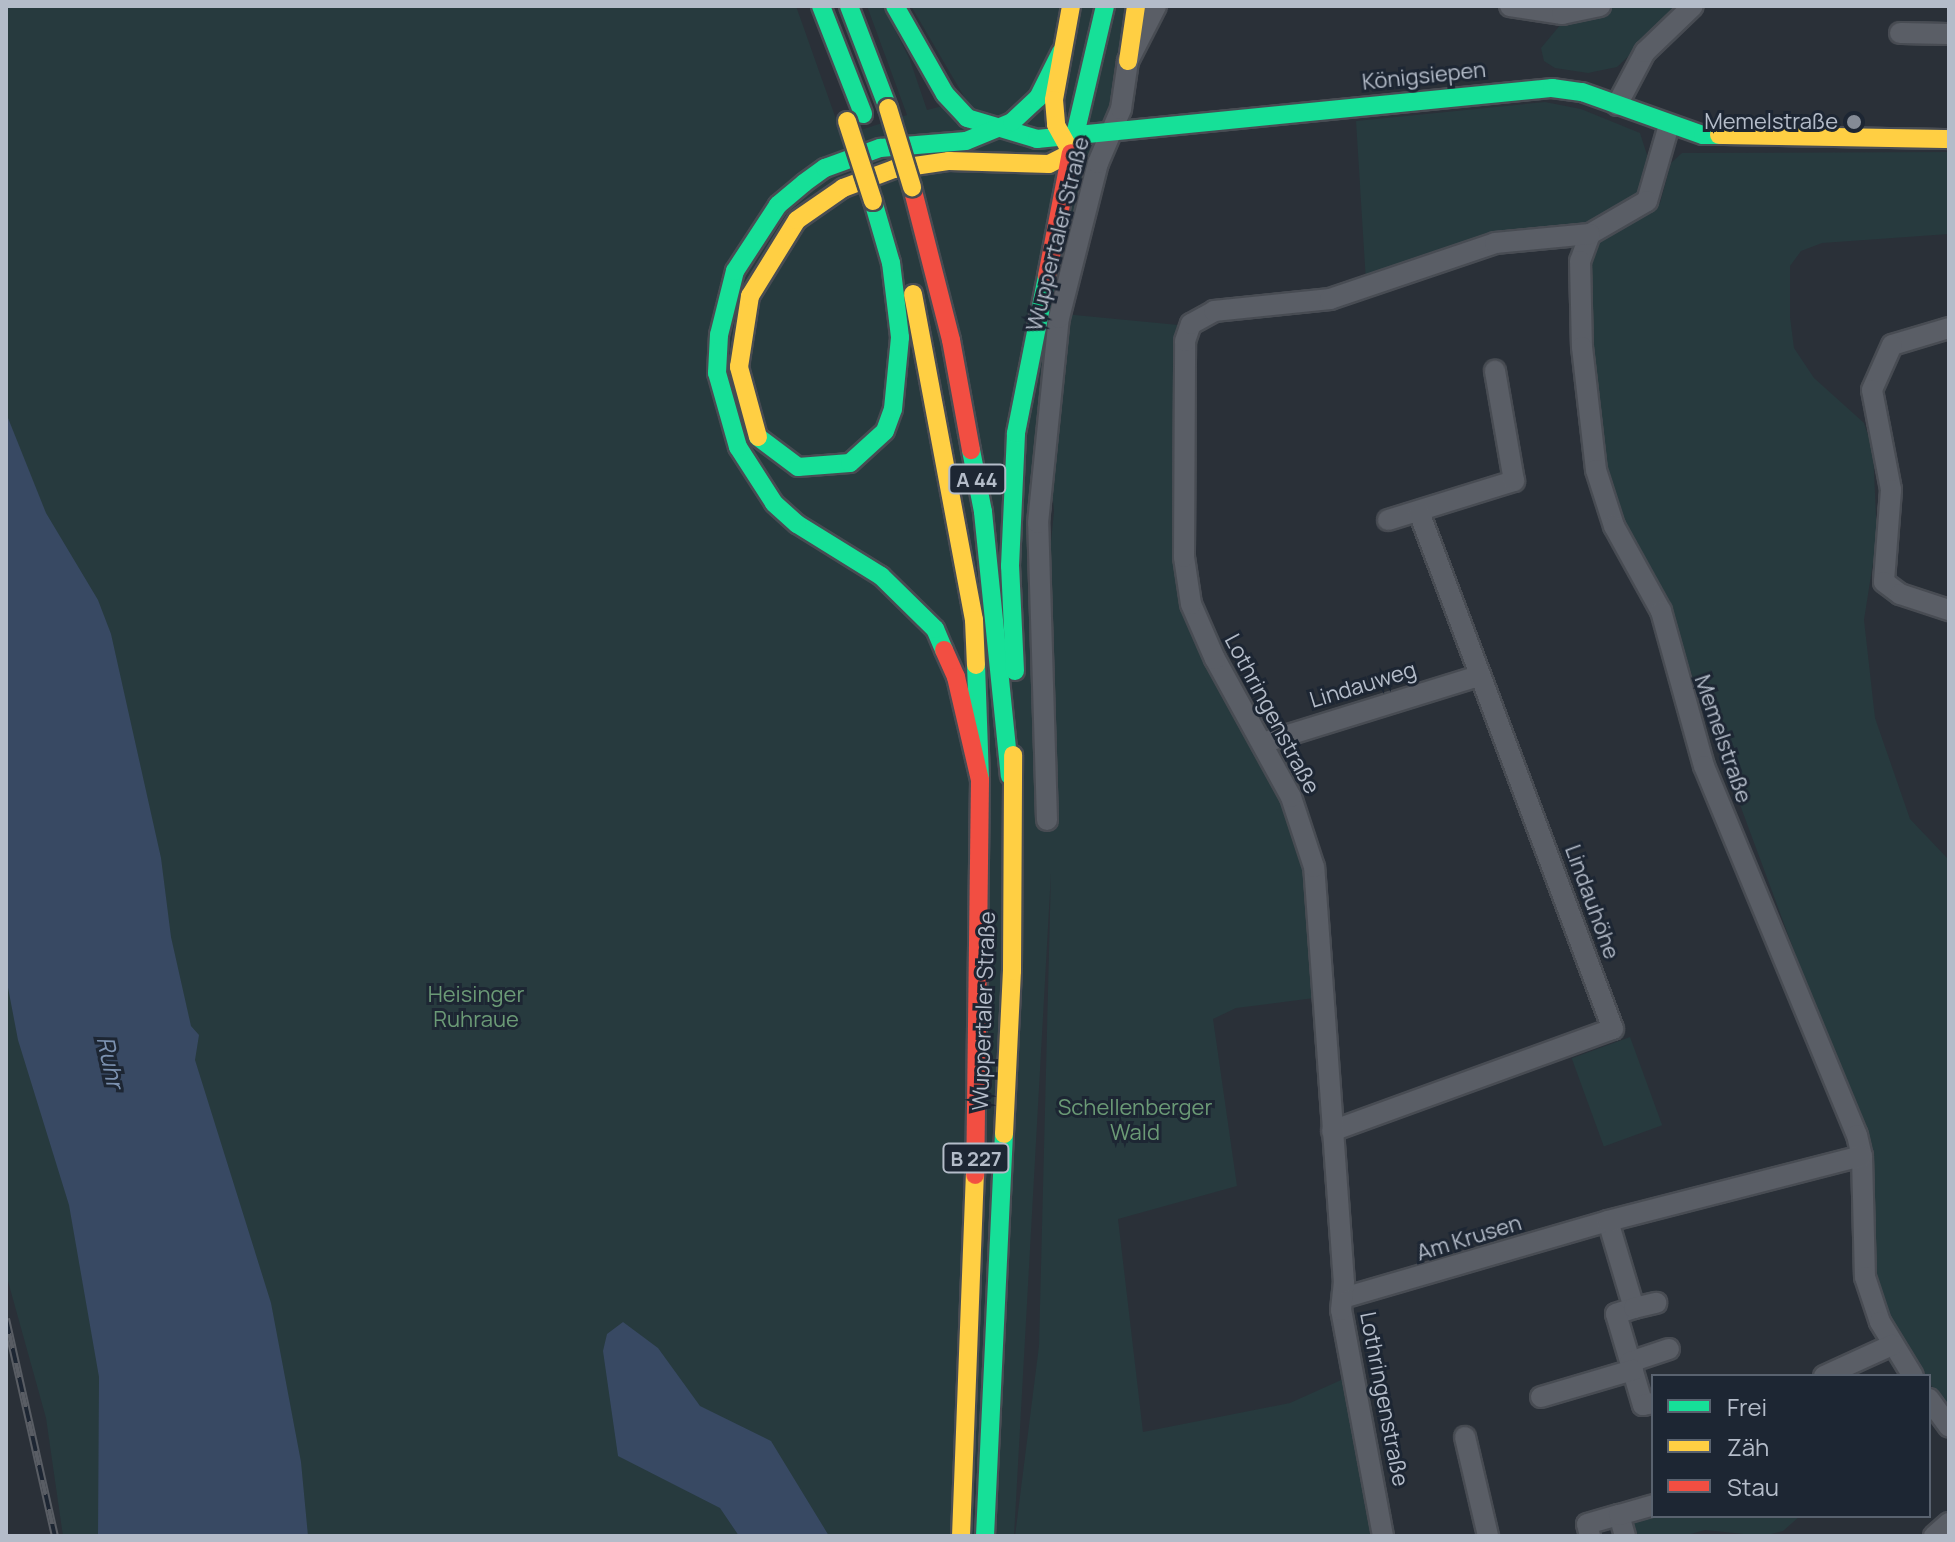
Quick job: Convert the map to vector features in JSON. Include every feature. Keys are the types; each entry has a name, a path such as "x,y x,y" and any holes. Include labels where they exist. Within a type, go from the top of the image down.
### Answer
{"main road":[{"name":"A 44","path":"821,6 839,48 855,118 927,346 974,620 980,780"},
{"name":"A 44","path":"849,6 888,108 912,187 951,340 983,512 1010,776"},
{"path":"895,6 950,101 975,124 1037,139"},
{"name":"Wuppertaler Straße","path":"1070,143 1054,112 1061,52 1071,6"},
{"name":"Wuppertaler Straße","path":"1070,143 1105,6"},
{"path":"1128,61 1136,6"},
{"path":"966,141 1028,111 1061,52"},
{"name":"Königsiepen","path":"1037,139 1070,143 1107,132 1542,88 1567,89 1669,125 1720,137 1949,139"},
{"path":"980,780 956,677 935,629 903,593 823,543 774,503 738,447 717,373 722,307 735,271 778,205 846,159 911,141 1037,139"},
{"path":"880,197 900,337 893,409 885,431 850,463 798,467 763,445 753,429 739,367 750,296 797,220 843,188 894,169 949,161 1049,164 1070,143"},
{"path":"1010,776 1018,718 1010,566 1016,433 1070,143"},
{"name":"Wuppertaler Straße","path":"985,1536 1012,971 1010,776"},
{"name":"Wuppertaler Straße","path":"961,1536 975,1229 980,780"}],"street":[{"name":"Wuppertaler Straße","path":"1047,820 1038,523 1059,318 1107,132 1121,109 1128,61 1156,6"},
{"path":"1510,6 1562,14 1600,6"},
{"path":"1617,105 1645,52 1693,6"},
{"path":"1900,33 1949,34"},
{"path":"1590,234 1647,201 1669,125"},
{"name":"Lothringenstraße","path":"1383,1536 1343,1298 1314,867 1304,827 1200,629 1187,580 1185,352 1191,324 1214,311 1354,294 1495,243 1590,234"},
{"name":"Memelstraße","path":"1590,234 1580,261 1580,318 1601,493 1661,611 1704,766 1862,1156 1862,1257 1871,1300 1892,1345 1912,1374"},
{"path":"1949,328 1892,345 1872,390 1891,490 1884,582 1900,594 1949,610"},
{"path":"1388,520 1514,481 1495,371"},
{"name":"Lindauhöhe","path":"1332,1131 1613,1029 1419,512"},
{"name":"Lindauweg","path":"1262,743 1478,676"},
{"name":"Am Krusen","path":"1343,1298 1608,1221 1862,1156"},
{"path":"1608,1221 1634,1308"},
{"path":"1651,1403 1643,1405 1616,1314 1656,1303"},
{"path":"1828,1374 1892,1345"},
{"path":"1541,1397 1631,1366 1669,1349"},
{"path":"1931,1402 1949,1427"},
{"path":"1465,1437 1488,1536"},
{"path":"1590,1536 1587,1524 1651,1506"},
{"path":"1619,1515 1625,1536"},
{"path":"1934,1536 1949,1523"}],"green space":[{"name":"Heisinger Ruhraue","path":"6,6 796,6 842,136 907,115 867,6 883,6 910,60 927,110 966,100 911,6 1138,6 1120,110 1096,162 1056,317 1038,446 1048,573 1054,511 1048,449 1064,314 1189,326 1183,370 1187,603 1295,817 1305,848 1322,997 1236,1008 1213,1019 1237,1186 1118,1219 1143,1432 1290,1403 1350,1376 1382,1536 1015,1536 1039,1346 1051,873 1014,1536 63,1536 46,1418 6,1274"},
{"path":"1576,6 1682,6 1617,67 1588,73 1555,68 1544,61 1541,48"},
{"path":"1545,102 1581,109 1640,133 1649,161 1639,198 1582,227 1366,282 1356,121"},
{"path":"1949,152 1949,234 1822,243 1801,251 1790,266 1790,317 1794,348 1814,378 1864,423 1873,450 1877,537 1864,620 1875,718 1910,819 1949,860 1949,1414 1931,1385 1931,1374 1924,1374 1877,1298 1868,1202 1823,1029 1676,632 1602,472 1582,278 1592,245 1660,203 1671,163 1682,153"},
{"path":"1630,1037 1662,1125 1604,1147 1572,1058"},
{"path":"1651,1516 1651,1518 1798,1518 1783,1531 1763,1536 1705,1530 1684,1536 1629,1536 1625,1523"}],"water":[{"name":"Ruhr","path":"6,413 46,513 98,600 111,634 161,858 171,937 191,1026 199,1035 195,1060 271,1303 301,1462 308,1536 98,1536 99,1377 69,1205 18,1040 6,977"},
{"path":"623,1322 658,1348 700,1406 771,1441 829,1536 739,1536 720,1508 618,1456 603,1351 607,1334"}],"railway":[{"path":"6,1319 55,1536"}],"traffic: fast":[{"path":"821,6 863,114"},
{"path":"849,6 888,108"},
{"path":"895,6 945,94 967,118 1037,139"},
{"path":"1071,152 1105,6"},
{"path":"944,650 935,629 881,576 797,524 774,503 738,447 717,373 719,335 735,271 778,205 804,183 825,168 880,148 966,141 1012,122 1038,98 1061,52"},
{"path":"1037,139 1552,88 1582,92 1703,135 1719,135"},
{"path":"758,437 798,467 850,463 885,431 893,409 900,337 891,263 873,201"},
{"path":"1015,671 1010,566 1016,433 1047,276"},
{"path":"971,450 983,512 1010,776"},
{"path":"976,665 980,780"},
{"path":"985,1536 1004,1134"}],"traffic: slow":[{"path":"1071,6 1054,100 1056,125 1071,152"},
{"path":"1128,61 1136,6"},
{"path":"888,108 912,187"},
{"path":"847,121 873,201"},
{"path":"1719,135 1949,139"},
{"path":"758,437 739,367 750,296 797,220 843,188 894,169 949,161 1049,164 1071,153"},
{"path":"913,294 974,620 976,665"},
{"path":"1004,1134 1012,971 1013,755"},
{"path":"961,1536 975,1175"}],"traffic: jam":[{"path":"1047,276 1071,153"},
{"path":"912,187 951,340 971,450"},
{"path":"944,650 956,677 980,780 975,1175"}],"place":[{"name":"Memelstraße","path":"1854,122"}],"park label":[{"name":"Schellenberger Wald","path":"1135,1120"}]}
